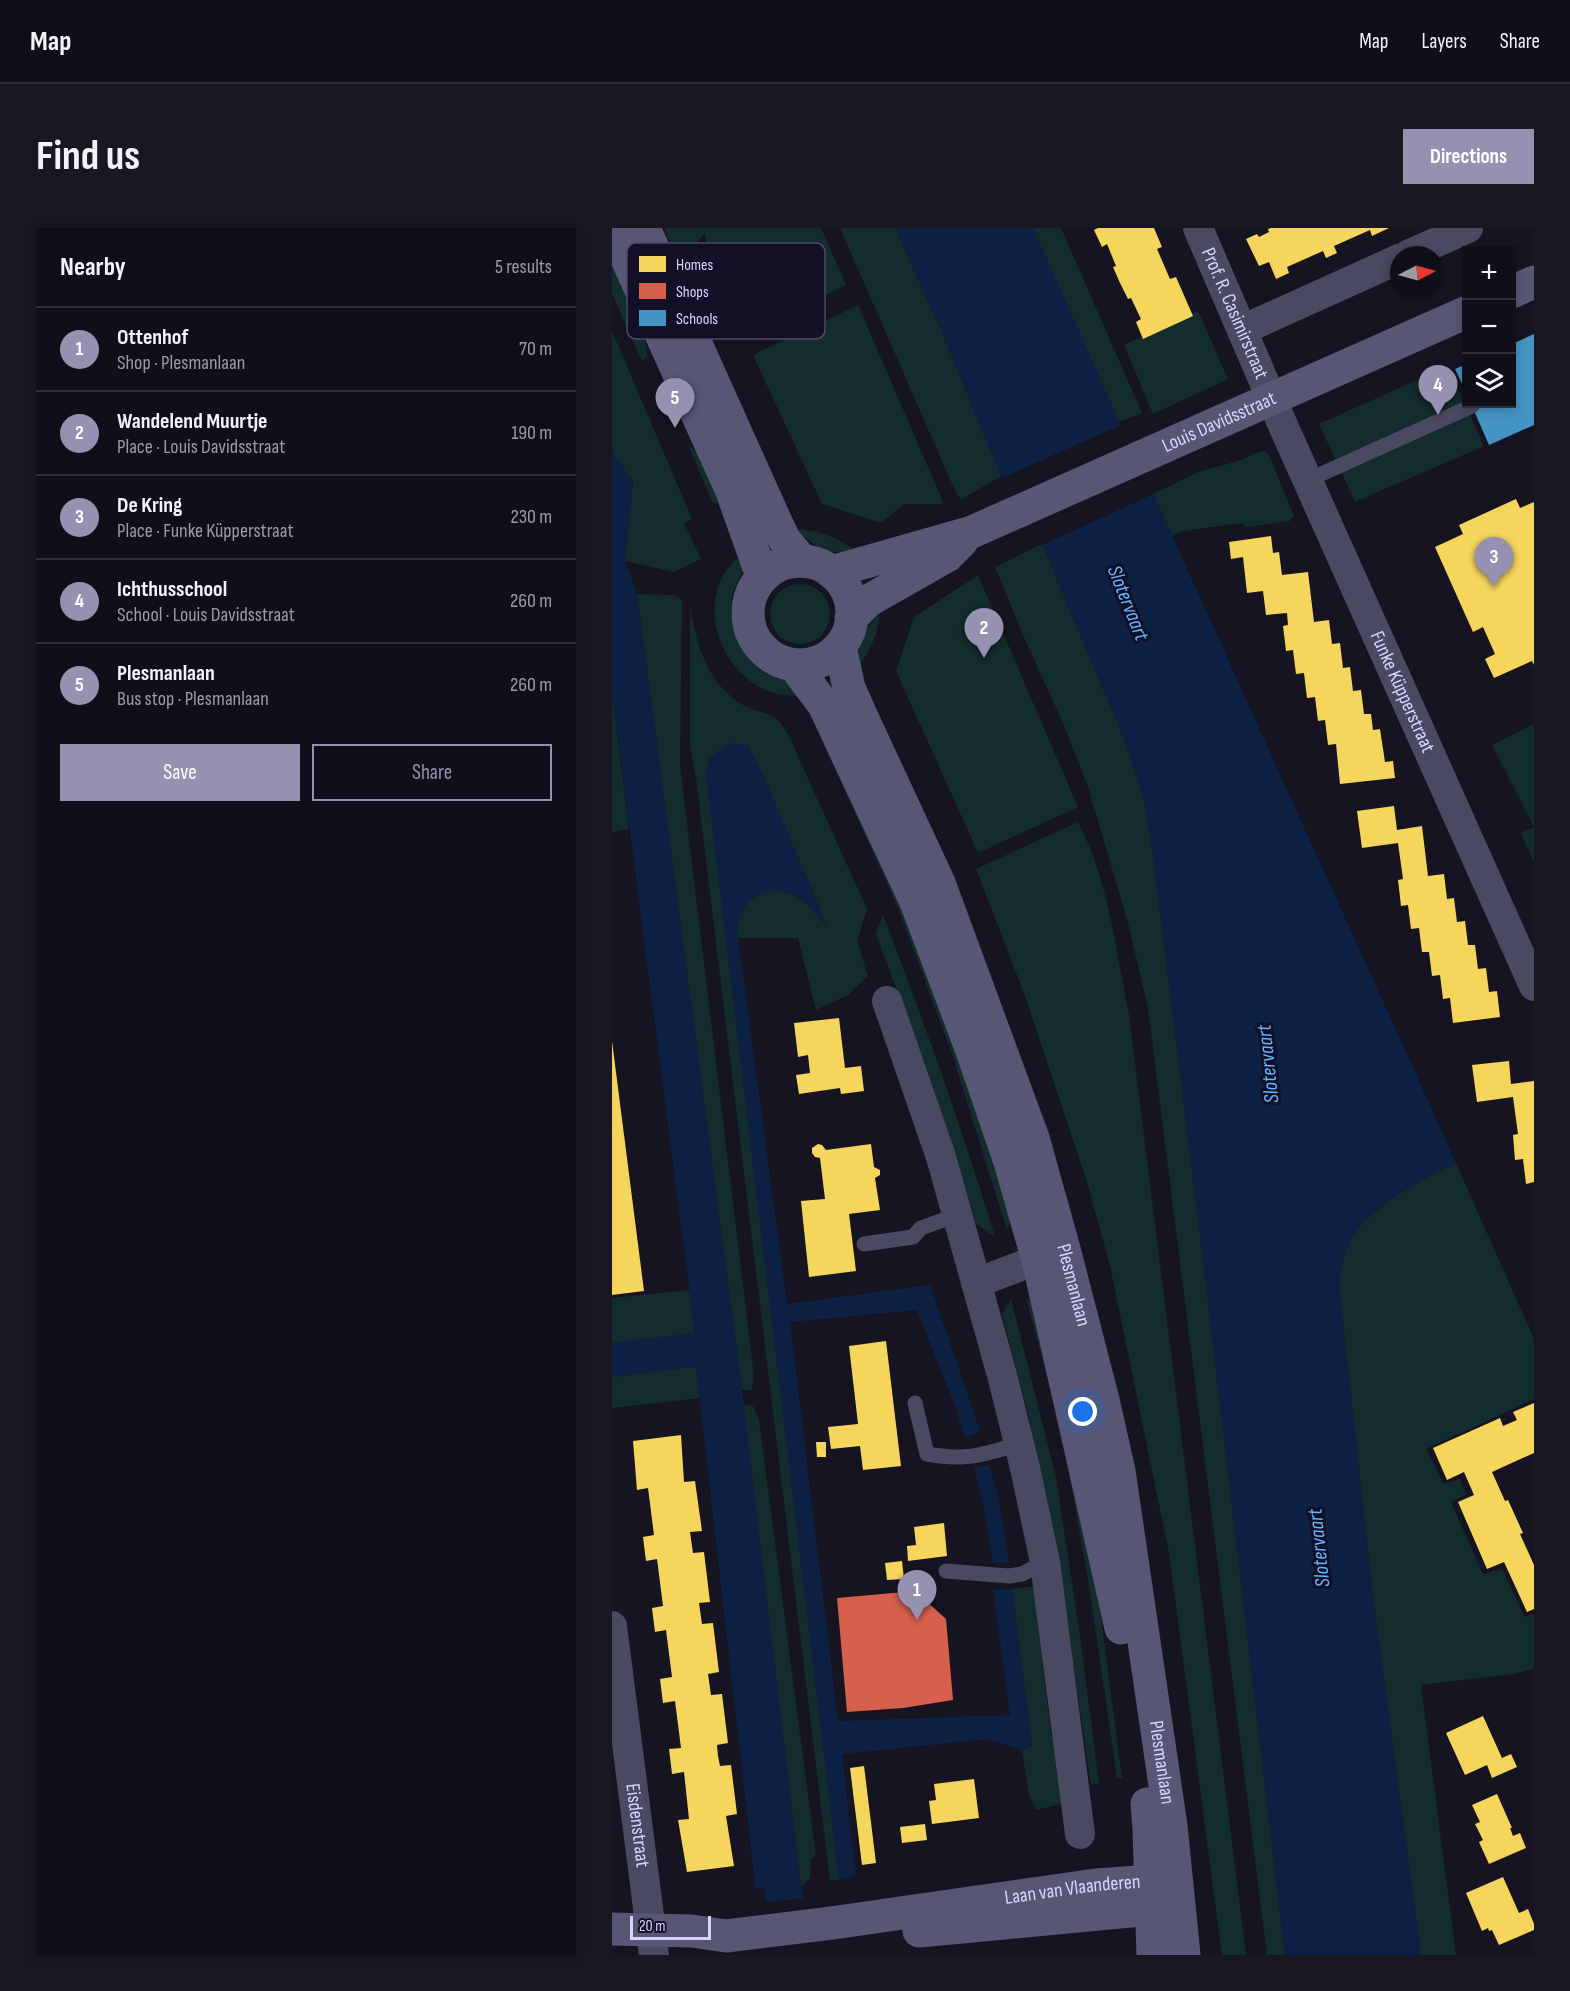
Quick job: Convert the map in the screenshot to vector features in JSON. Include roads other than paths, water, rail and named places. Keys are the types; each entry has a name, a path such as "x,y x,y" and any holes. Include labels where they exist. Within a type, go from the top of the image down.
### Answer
{"main road":[{"path":"613,228 627,259"},
{"path":"644,228 651,243"},
{"path":"1516,290 1534,282"},
{"name":"Louis Davidsstraat","path":"817,566 898,551 972,532 1462,314"},
{"path":"663,339 731,489 762,576"},
{"path":"694,339 784,539 817,566 844,582 849,594 852,608 845,632 827,658 811,664 794,665 777,661 764,651 754,638 748,623 748,606 753,590 762,576 781,564 817,566"},
{"name":"Louis Davidsstraat","path":"845,632 868,601 948,555 972,532"},
{"name":"Plesmanlaan","path":"845,632 849,688 939,883 1033,1138 1093,1497 1126,1652 1160,1894 1184,1955"},
{"name":"Plesmanlaan","path":"794,665 824,705 916,902 971,1048 1006,1152 1051,1254"},
{"name":"Plesmanlaan","path":"1153,1955 1160,1894"},
{"name":"Laan van Vlaanderen","path":"720,1955 767,1939 812,1933 1099,1916 1160,1894"},
{"name":"Laan van Vlaanderen","path":"612,1929 653,1942 692,1931 767,1939"}],"street":[{"name":"Prof. R. Casimirstraat","path":"1198,228 1272,399"},
{"path":"1428,246 1468,228"},
{"path":"1242,330 1390,263"},
{"name":"Funke Küpperstraat","path":"1272,399 1532,978"},
{"path":"887,1001 941,1157 1019,1444 1046,1562 1080,1834"},
{"path":"976,1283 1051,1254"},
{"name":"Eisdenstraat","path":"612,1626 653,1942"}],"lane":[{"path":"1308,480 1468,408"},
{"path":"864,1244 913,1237 921,1228 957,1215"},
{"path":"915,1403 927,1454 951,1458 978,1456 1019,1444"},
{"path":"946,1571 1009,1576 1022,1574 1046,1562"}],"water":[{"name":"Slotervaart","path":"895,228 1033,228 1456,1163 1387,1202 1363,1223 1354,1234 1345,1252 1339,1286 1373,1598 1421,1955 1285,1955 1203,1259 1145,805 1118,724 1042,544 1001,476 944,337"},
{"path":"612,446 615,457 633,481 625,561 637,594 742,1390 801,1887 812,1955 770,1955 762,1891 756,1892 696,1366 612,1377 612,1343 695,1333 612,692"},
{"path":"734,743 747,745 764,777 827,926 800,898 783,891 774,891 758,895 751,900 741,915 738,926 787,1304 930,1285 980,1431 965,1438 955,1406 917,1310 790,1322 838,1721 1010,1715 993,1589 1012,1589 1032,1746 1022,1750 987,1739 842,1754 856,1875 839,1880 706,775 711,758"},
{"path":"989,1465 999,1500 1009,1563 993,1563 983,1502 974,1468"}],"place":[{"name":"Ichthusschool","path":"1438,415"},
{"name":"Plesmanlaan","path":"675,428"},
{"name":"De Kring","path":"1494,587"},
{"name":"Wandelend Muurtje","path":"984,658"},
{"name":"Ottenhof","path":"917,1620"}]}
